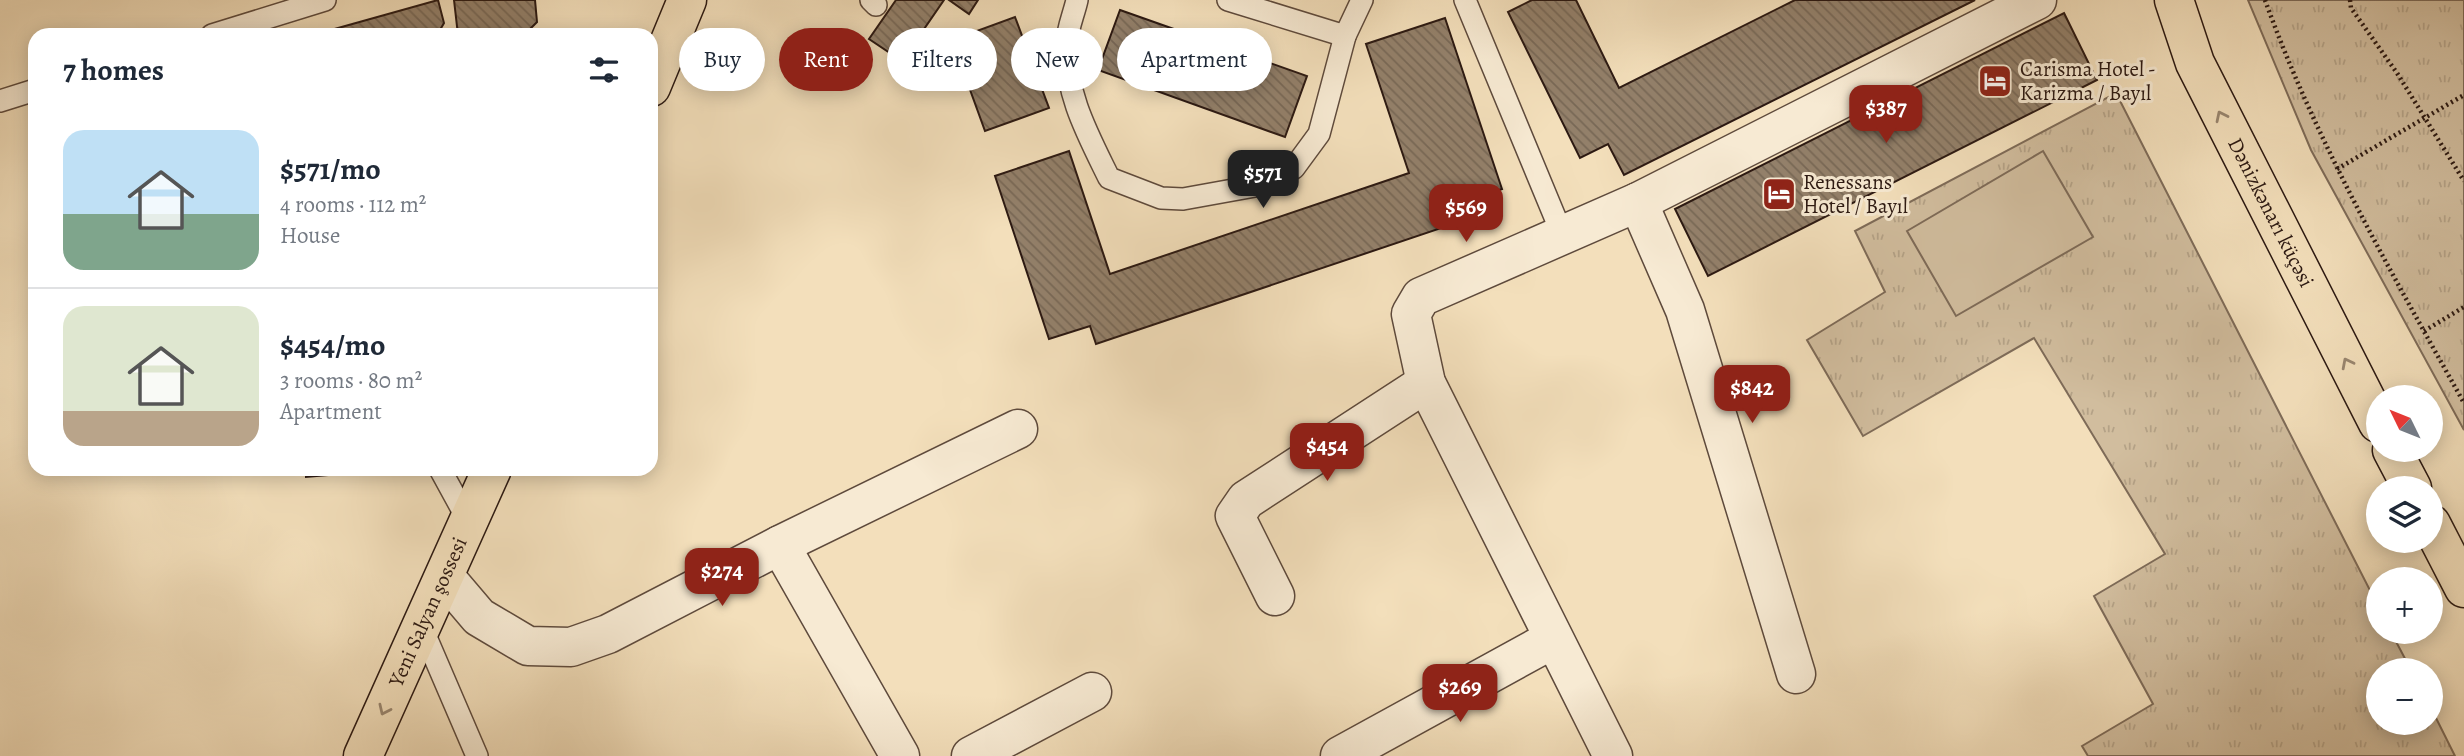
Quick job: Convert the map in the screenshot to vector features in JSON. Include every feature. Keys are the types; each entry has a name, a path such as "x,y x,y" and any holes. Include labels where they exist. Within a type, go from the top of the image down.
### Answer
{"highway":[{"path":"658,70 686,0"},
{"name":"Dənizkənarı küçəsi","path":"2174,0 2195,63 2366,399"},
{"name":"Yeni Salyan şossesi","path":"363,756 489,476"},
{"path":"2443,547 2464,588"}],"street":[{"path":"1613,756 1426,383 1411,314 1421,297 1638,202 2037,0"},
{"path":"1638,202 1685,310 1796,674"},
{"path":"1275,596 1236,516 1246,500 1426,383"},
{"path":"445,577 479,617 528,646 571,647 608,634 780,545 1018,429"},
{"path":"780,545 900,756"},
{"path":"1339,756 1553,639"},
{"path":"971,756 1092,692"}],"lane":[{"path":"235,28 325,0"},
{"path":"658,32 686,0"},
{"path":"1077,0 1067,40 1067,74 1083,124 1109,178 1161,198 1183,199 1255,186 1294,168 1319,134 1345,36 1362,0"},
{"path":"1228,0 1345,36"},
{"path":"1465,0 1562,234"},
{"path":"0,101 28,92"},
{"path":"444,476 470,522"},
{"path":"422,628 477,756"}],"path":[{"path":"2264,0 2287,60 2337,169 2464,403"},
{"path":"2350,0 2351,8 2464,181"},
{"path":"2337,169 2464,95"},
{"path":"2424,331 2464,307"}],"green space":[{"path":"2248,0 2464,0 2464,430 2443,392 2443,385 2439,385 2311,150"},
{"path":"2116,93 2366,583 2366,644 2397,644 2405,658 2366,658 2366,735 2443,735 2443,732 2455,756 2088,756 2082,746 2153,704 2094,596 2165,554 2034,338 1863,436 1807,340 1885,292 1855,231"},
{"path":"2043,151 2093,237 1956,316 1907,231"}],"building":[{"path":"438,0 444,23 441,28 338,28"},
{"path":"454,0 535,0 537,22 531,28 457,28"},
{"path":"896,0 944,0 925,28 887,28 887,51 873,42 873,33"},
{"path":"949,0 978,0 969,14"},
{"path":"1532,0 1576,0 1619,88 1795,0 1975,0 1624,175 1608,144 1580,158 1508,12"},
{"path":"1120,10 1171,28 1117,28 1117,77 1103,72 1103,56"},
{"path":"2064,13 2097,80 1708,276 1675,209"},
{"path":"1015,17 1019,28 1011,28 1011,91 1043,91 1049,108 985,131 970,91 997,91 997,28 985,28"},
{"path":"1445,18 1502,189 1471,199 1477,216 1096,344 1090,326 1049,339 995,176 1069,151 1110,274 1409,173 1366,44"},
{"path":"1272,64 1307,76 1285,137 1157,91 1272,91"}],"place":[{"name":"Carisma Hotel - Karizma / Bayıl","path":"1995,81"},
{"name":"Renessans Hotel / Bayıl","path":"1779,194"}]}
